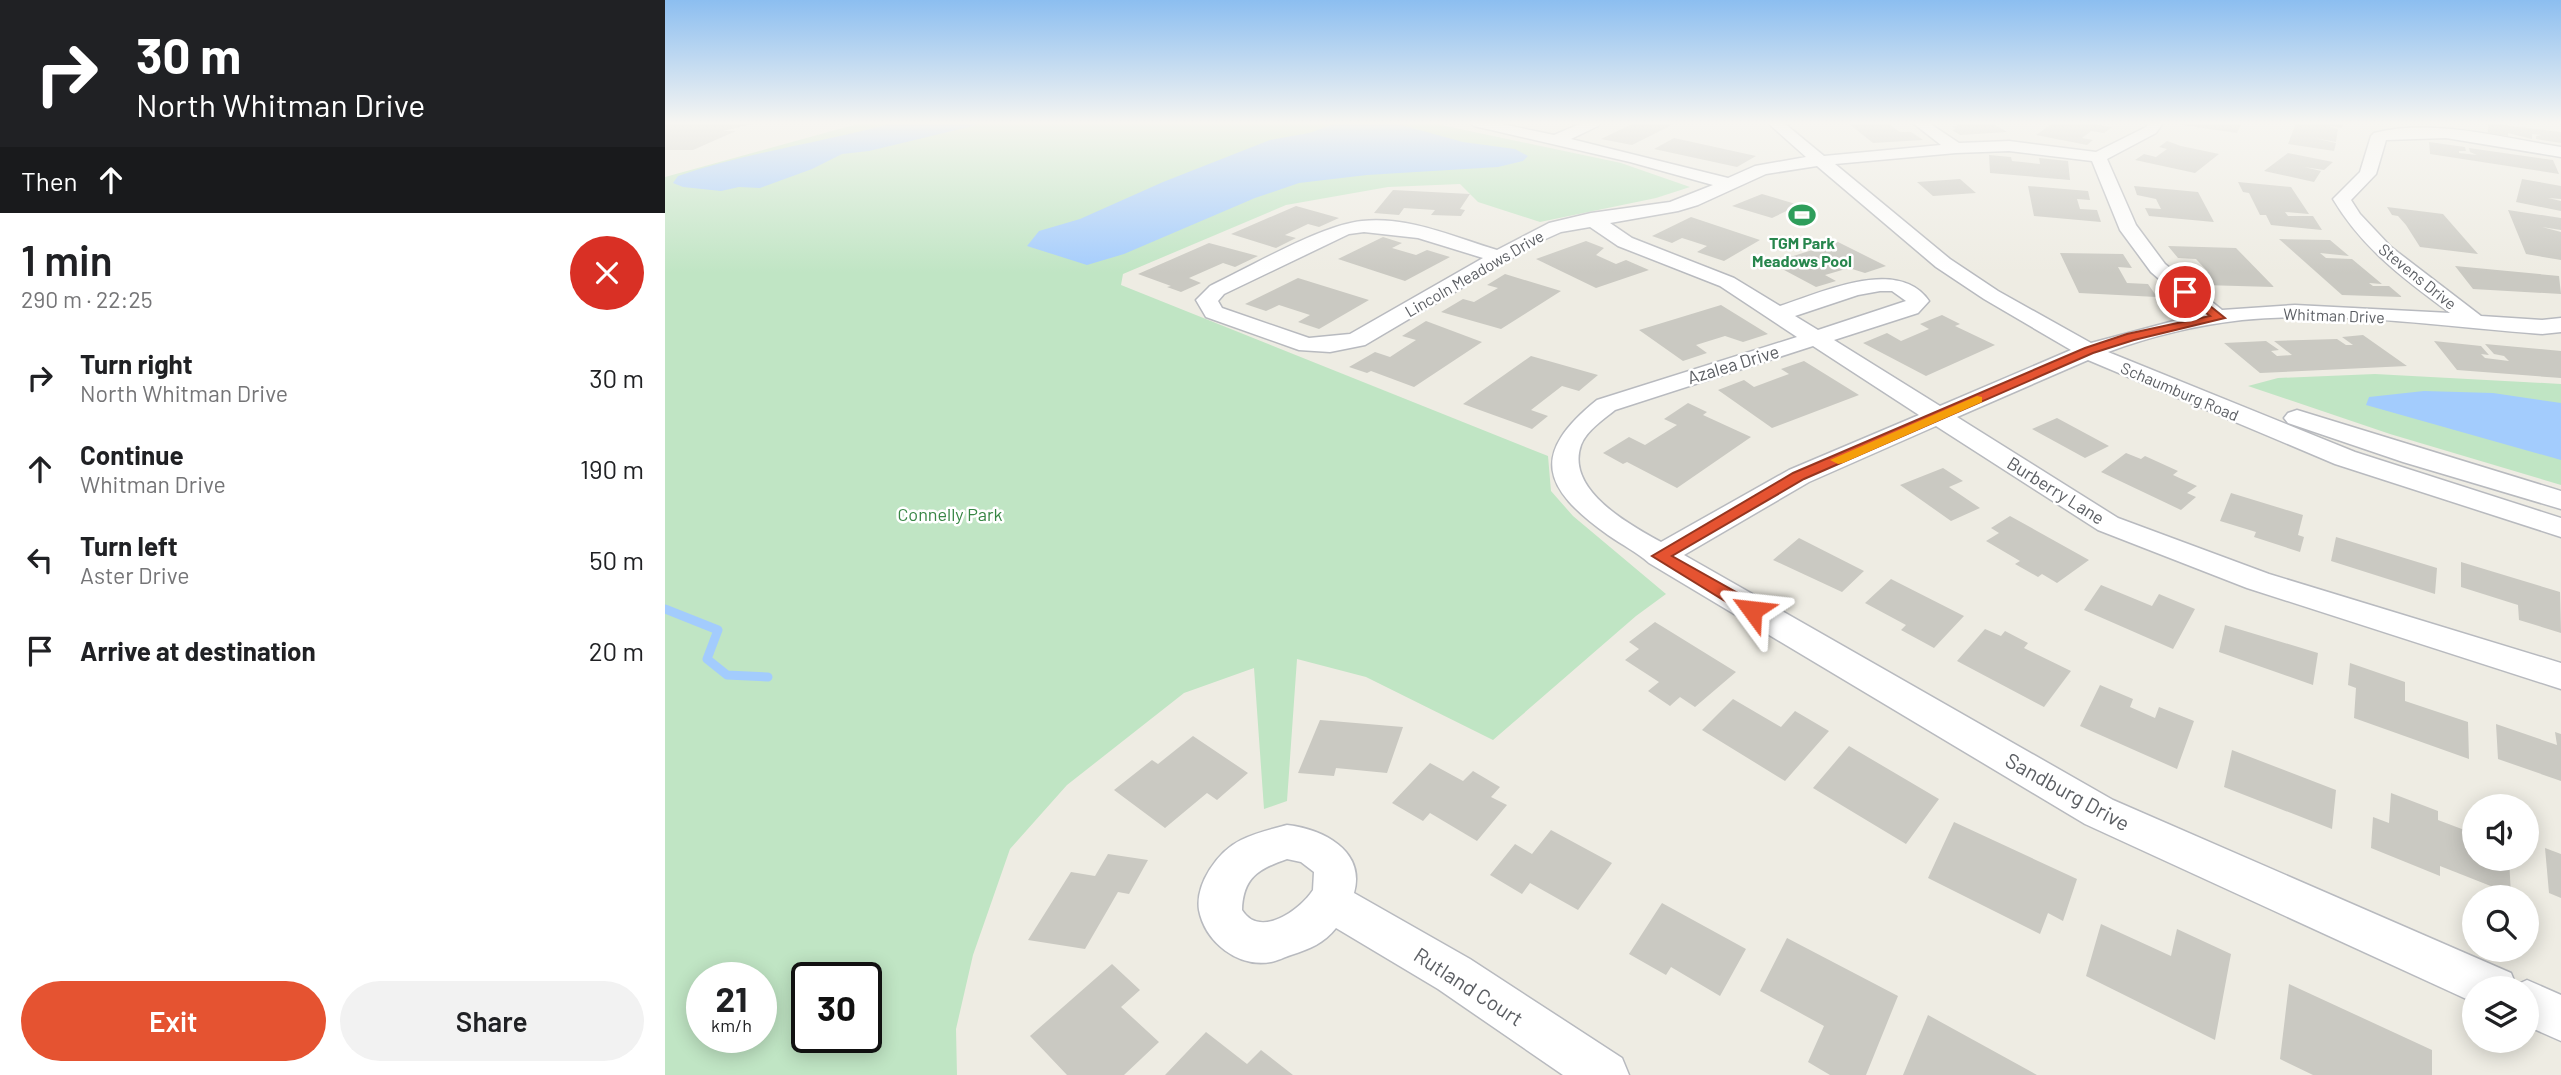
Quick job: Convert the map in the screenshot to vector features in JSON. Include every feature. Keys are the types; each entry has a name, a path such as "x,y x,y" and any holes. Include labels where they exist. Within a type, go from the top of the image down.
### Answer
{"street":[{"path":"1686,173 1729,184"},
{"name":"Lincoln Meadows Drive","path":"1499,257 1389,225 1365,225 1344,229 1217,290 1207,300 1214,313 1307,345 1330,345 1357,340 1556,227 1672,207 1754,173"},
{"name":"Schaumburg Road","path":"1835,173 1943,263 1991,295 2100,347 2189,396 2346,458 2561,528"},
{"path":"1861,173 1980,264"},
{"path":"2105,173 2127,226 2158,268 2219,318"},
{"name":"Stevens Drive","path":"2368,173 2342,199 2349,213 2388,254 2477,323"},
{"name":"Burberry Lane","path":"1591,219 1625,242 1727,282 2108,524 2258,581 2561,676"},
{"name":"Schaumburg Road","path":"2000,276 2100,347 2176,372 2316,425 2561,500"},
{"name":"Azalea Drive","path":"1660,556 1600,516 1573,489 1564,460 1569,441 1581,422 1606,405 1910,308 1918,301 1909,291 1889,284 1872,286 1779,314"},
{"name":"Whitman Drive","path":"1660,556 1799,476 2100,347 2219,318 2258,312 2561,325"},
{"name":"Sandburg Drive","path":"1660,556 2099,812 2466,976"},
{"name":"Rutland Court","path":"1330,901 1454,974 1605,1075"},
{"path":"2539,1008 2561,1018 2561,1025"}],"green space":[{"name":"Connelly Park","path":"679,173 1650,173 1690,187 1656,198 1540,222 1478,202 1460,184 1388,187 1286,205 1123,274 1121,285 1548,456 1551,491 1573,516 1666,594 1636,616 1493,740 1366,677 1297,659 1287,801 1264,809 1254,668 1184,693 1067,785 1010,849 973,955 956,1029 957,1075 665,1075 665,177"},
{"path":"2375,374 2561,384 2561,485 2390,434 2248,386 2278,378"}],"water":[{"path":"687,173 801,173 760,188 739,187 721,191 683,187 673,183 678,176"},
{"path":"1186,173 1397,173 1299,183 1255,198 1124,254 1087,265 1027,246 1039,231 1080,219"},
{"path":"2424,391 2493,393 2561,403 2561,460 2366,405 2369,397"}],"building":[{"path":"1992,173 2069,173 2070,180"},
{"path":"2274,173 2320,173 2314,182"},
{"path":"1960,179 1976,193 1933,196 1917,182"},
{"path":"2522,179 2561,186 2561,199 2548,198 2561,201 2561,211 2516,202"},
{"path":"2238,182 2291,187 2309,214 2285,212 2288,216 2313,216 2322,230 2271,225 2266,215 2260,215 2249,193 2243,192"},
{"path":"2028,186 2088,191 2090,200 2077,199 2080,209 2097,210 2101,222 2034,216"},
{"path":"2134,186 2198,192 2214,222 2149,216 2145,208 2161,209 2156,199 2137,195"},
{"path":"1393,190 1470,194 1460,209 1465,210 1461,216 1431,215 1435,210 1404,208 1399,215 1374,213"},
{"path":"1762,194 1799,205 1772,218 1732,206"},
{"path":"1296,206 1339,218 1319,227 1308,224 1285,235 1296,238 1276,248 1231,234"},
{"path":"2387,207 2443,214 2478,254 2420,247 2406,225 2398,216 2392,215"},
{"path":"2508,210 2561,218 2561,230 2542,227 2561,232 2561,260 2526,254"},
{"path":"1691,217 1760,240 1724,261 1697,252 1707,246 1682,238 1672,243 1652,236"},
{"path":"1383,237 1402,243 1392,248 1416,255 1427,250 1450,257 1405,281 1338,259"},
{"path":"2279,239 2330,240 2349,256 2320,253 2326,258 2352,259 2382,284 2369,283 2373,286 2389,286 2402,297 2342,295"},
{"path":"1586,241 1604,248 1596,255 1616,264 1626,260 1649,270 1596,288 1536,259"},
{"path":"1838,242 1886,266 1865,273 1849,268 1825,275 1836,281 1816,287 1771,263"},
{"path":"1209,243 1258,256 1235,267 1223,263 1189,278 1201,283 1181,292 1138,274"},
{"path":"2168,246 2236,248 2274,287 2203,285 2192,272 2208,272 2196,259 2178,258"},
{"path":"2060,253 2123,254 2132,268 2118,267 2127,283 2148,284 2157,297 2079,293"},
{"path":"2455,266 2559,276 2561,294 2473,289"},
{"path":"1505,274 1561,291 1501,329 1441,312 1463,299 1474,302 1498,288 1487,285"},
{"path":"1298,278 1369,300 1319,329 1298,322 1310,315 1279,305 1266,311 1245,304"},
{"path":"1721,305 1768,334 1743,342 1725,336 1696,345 1707,353 1683,361 1639,330"},
{"path":"1942,315 1960,324 1955,326 1995,345 1926,376 1863,343 1887,333 1901,341 1929,329 1920,324"},
{"path":"1426,321 1482,342 1414,387 1371,371 1367,373 1349,367 1375,352 1390,357 1416,340 1402,336"},
{"path":"2363,335 2407,366 2260,373 2224,343 2266,341 2279,350 2271,351 2277,356 2292,355 2274,341 2337,339 2346,345 2353,345 2342,337"},
{"path":"2434,341 2481,346 2489,355 2481,354 2485,358 2509,361 2504,356 2494,354 2485,344 2561,351 2561,378 2457,370"},
{"path":"1531,356 1598,375 1579,391 1562,386 1531,410 1548,416 1532,429 1463,404"},
{"path":"1804,361 1859,395 1772,428 1718,390 1744,380 1754,387 1789,374 1781,369"},
{"path":"1688,403 1707,412 1703,415 1751,437 1677,488 1627,462 1623,464 1603,453 1629,437 1645,445 1677,425 1664,419"},
{"path":"2057,418 2109,446 2085,458 2032,429"},
{"path":"2126,453 2141,459 2145,456 2178,471 2173,475 2197,486 2187,493 2196,497 2181,510 2101,472"},
{"path":"1943,468 1963,481 1949,487 1980,508 1951,521 1900,485"},
{"path":"2231,493 2303,515 2298,535 2304,537 2300,552 2254,537 2256,532 2220,521"},
{"path":"2010,516 2089,560 2057,583 2042,574 2038,577 2015,564 2020,561 1986,541 1999,533 1991,528"},
{"path":"2336,537 2437,568 2435,594 2331,561"},
{"path":"1799,538 1864,571 1842,592 1773,560"},
{"path":"2461,562 2560,592 2561,633 2519,620 2518,605 2461,587"},
{"path":"1891,579 1964,616 1934,648 1901,630 1906,625 1865,603"},
{"path":"2101,585 2152,606 2159,594 2195,609 2173,649 2084,610"},
{"path":"1655,622 1736,672 1695,707 1680,697 1670,706 1648,691 1659,682 1625,660 1639,649 1629,642"},
{"path":"2225,625 2318,653 2313,685 2219,652"},
{"path":"1985,629 2001,636 2005,631 2028,643 2024,648 2071,671 2044,707 1957,661"},
{"path":"2350,663 2405,682 2405,701 2468,722 2469,759 2354,718 2356,688 2348,685"},
{"path":"2100,685 2133,699 2130,707 2155,718 2159,707 2194,721 2177,769 2080,726"},
{"path":"1733,699 1781,727 1795,711 1829,731 1785,781 1702,730"},
{"path":"1320,720 1403,727 1387,773 1336,768 1334,776 1298,773"},
{"path":"2496,724 2557,745 2555,732 2561,734 2561,781 2498,759"},
{"path":"1193,736 1248,773 1217,800 1207,793 1165,828 1114,790 1152,760 1158,764"},
{"path":"1849,746 1939,799 1906,844 1813,788"},
{"path":"2232,750 2336,790 2332,829 2224,787"},
{"path":"1430,763 1463,781 1473,771 1500,787 1491,797 1507,805 1477,841 1430,813 1423,821 1392,803"},
{"path":"2391,793 2438,811 2438,820 2462,829 2462,871 2510,871 2510,885 2488,885 2440,866 2440,876 2371,848 2373,817 2389,823"},
{"path":"1954,822 2077,879 2063,921 2048,913 2040,934 1928,878"},
{"path":"1551,830 1612,863 1578,910 1530,883 1522,894 1490,875 1515,844 1532,854"},
{"path":"2545,848 2561,854 2561,898 2549,893"},
{"path":"1108,854 1148,860 1129,894 1118,892 1085,949 1028,940 1071,872 1095,876"},
{"path":"1662,903 1746,949 1720,996 1671,967 1666,975 1629,954"},
{"path":"2101,924 2171,956 2177,929 2231,954 2215,1040 2086,976"},
{"path":"1787,938 1898,996 1866,1075 1830,1075 1808,1062 1824,1026 1760,991"},
{"path":"1112,964 1140,990 1121,1007 1159,1042 1124,1075 1067,1075 1030,1036"},
{"path":"2289,984 2432,1050 2432,1075 2313,1075 2280,1059"},
{"path":"1928,1015 2037,1075 1903,1075"},
{"path":"1206,1032 1247,1064 1261,1050 1293,1075 1165,1075"}],"waterway":[{"path":"665,609 718,630 707,659 727,675 768,677"}],"slow traffic":[{"path":"1838,460 1977,400"}],"place":[{"name":"TGM Park Meadows Pool","path":"1802,215"}],"route":[{"path":"1752,610 1660,556 1799,476 2089,351 2131,337 2219,318 2185,292"}]}
